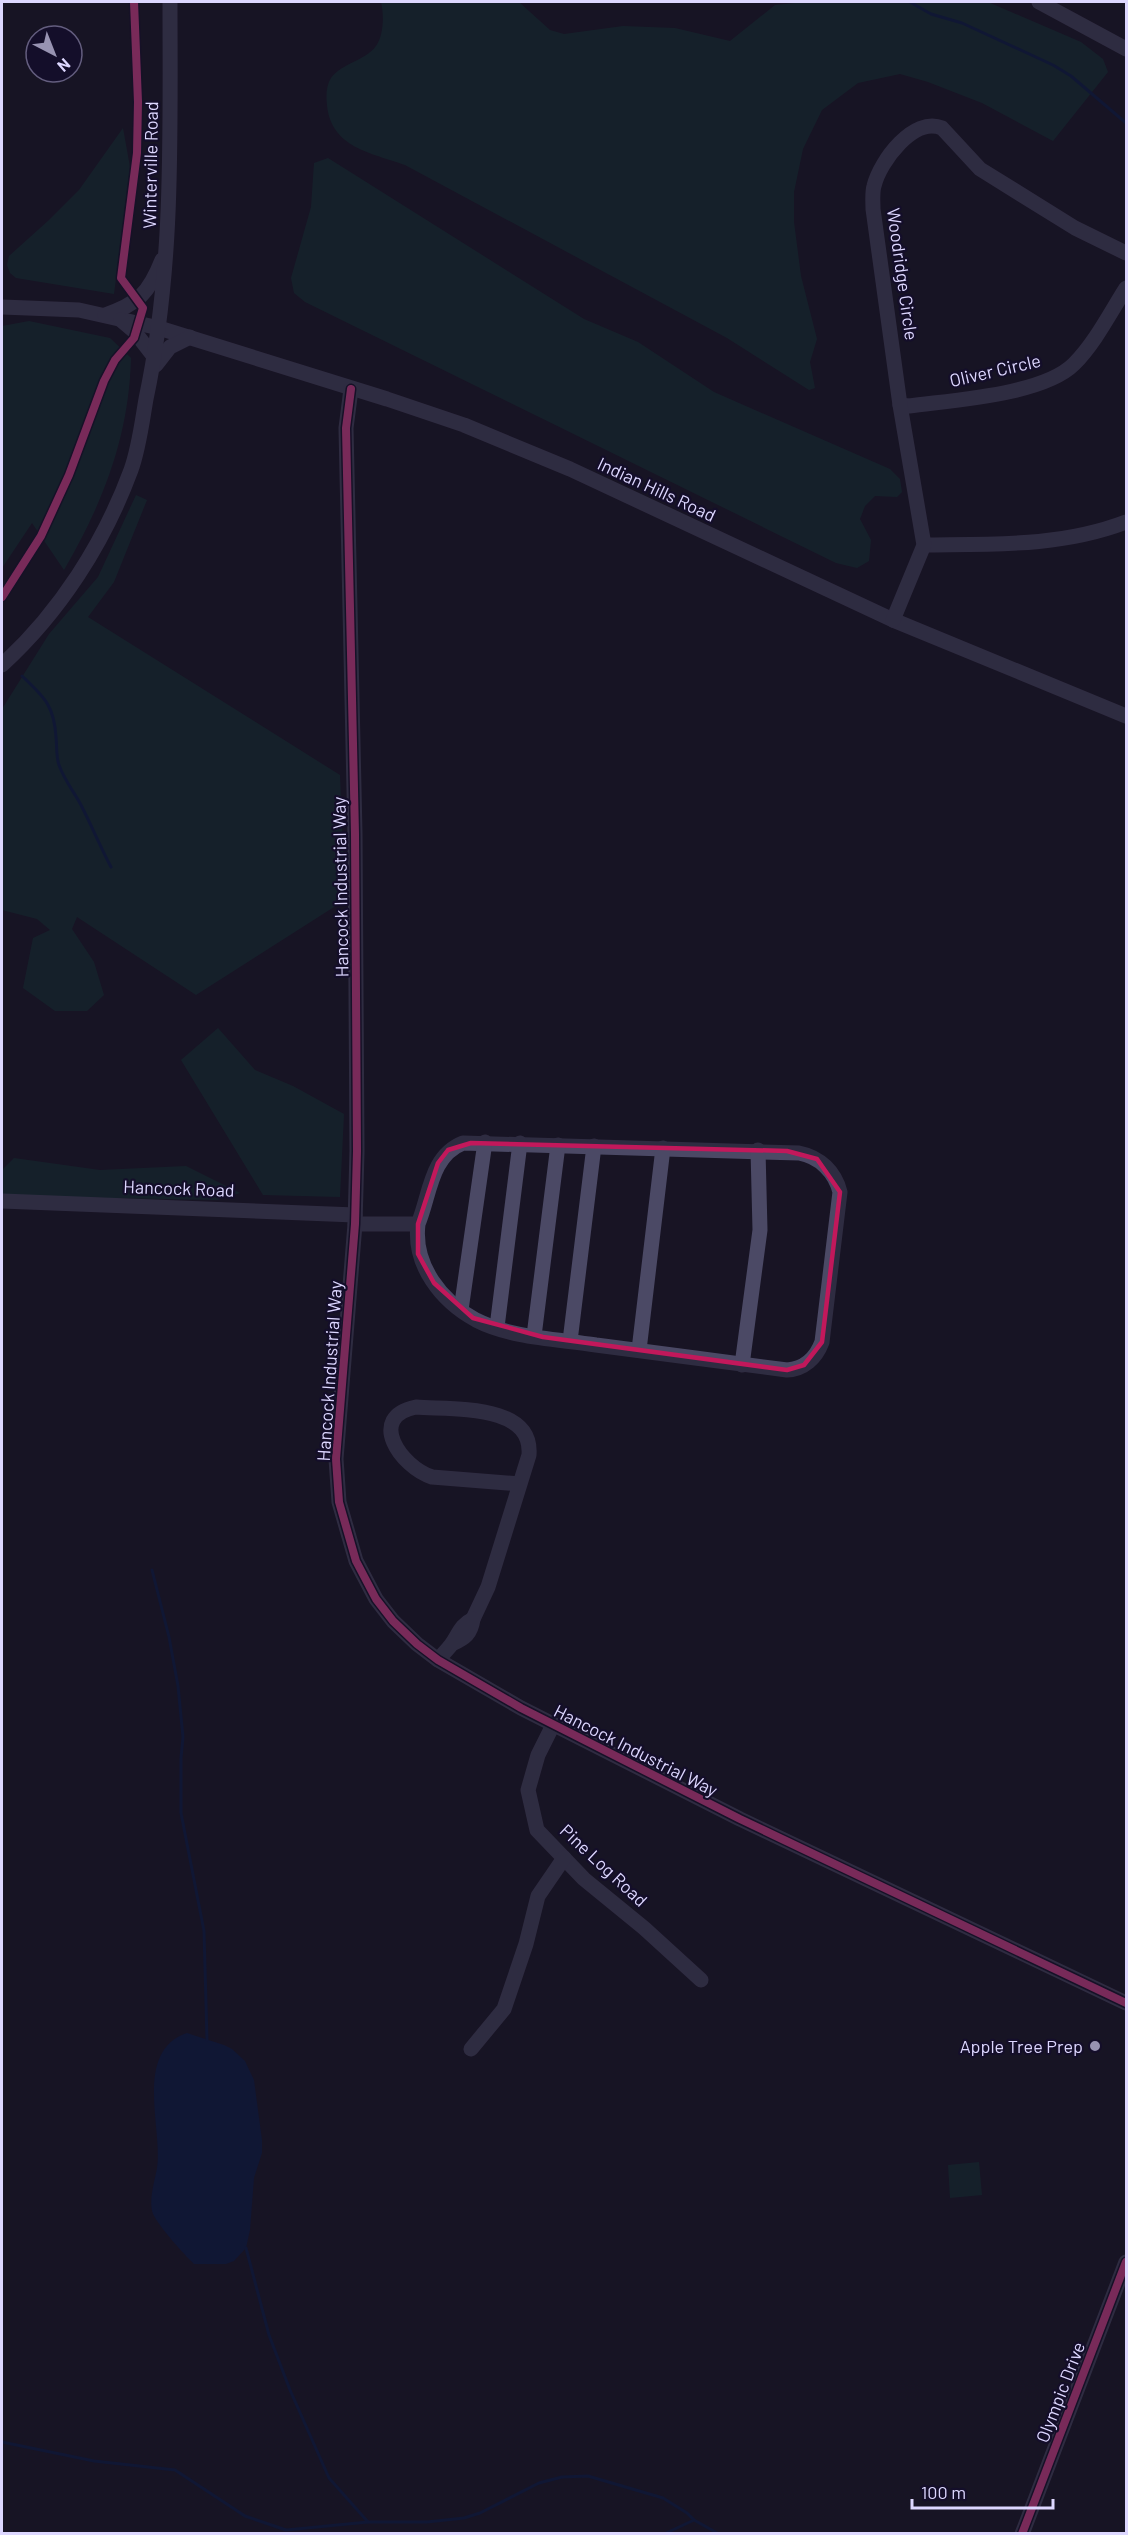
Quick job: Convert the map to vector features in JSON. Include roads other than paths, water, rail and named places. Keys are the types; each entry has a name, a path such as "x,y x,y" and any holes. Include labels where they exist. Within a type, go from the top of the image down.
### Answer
{"street":[{"name":"Winterville Road","path":"2,665 28,639 64,596 98,544 132,468 154,364 168,243 170,2"},
{"path":"1039,2 1059,6 1126,49"},
{"name":"Woodridge Circle","path":"924,545 900,405 873,209 874,187 880,170 891,153 906,138 926,125 942,128 980,169 1075,228 1126,253"},
{"path":"102,315 123,309 147,291 168,243"},
{"name":"Oliver Circle","path":"900,405 909,406 980,397 1046,381 1074,365 1126,288"},
{"name":"Indian Hills Road","path":"2,307 79,310 159,328 464,425 570,469 893,620 1126,716"},
{"path":"121,320 134,331 154,364 170,347 190,338"},
{"name":"Hancock Industrial Way","path":"351,389 346,428 355,844 357,1150 355,1220 336,1459 339,1502 356,1561 376,1599 405,1632 438,1660 553,1725 740,1819 1126,2003"},
{"path":"893,620 924,545 1051,542 1078,537 1126,522"},
{"path":"461,1310 485,1142"},
{"path":"463,1143 520,1143 758,1150 809,1155 826,1167 838,1182 840,1192 822,1342 818,1353 794,1370 742,1365 534,1336 497,1327 473,1318 461,1310 434,1283 422,1264 417,1244 418,1224 438,1163 442,1156 463,1143"},
{"path":"497,1327 520,1143"},
{"path":"534,1336 558,1144"},
{"path":"570,1341 594,1146"},
{"path":"639,1350 663,1148"},
{"path":"742,1365 760,1230 758,1150"},
{"name":"Hancock Road","path":"2,1201 418,1224"},
{"path":"438,1660 452,1644 464,1639 470,1633 473,1619 488,1587 520,1484 529,1455 530,1445 524,1430 498,1414 416,1407 407,1409 393,1422 390,1430 400,1455 422,1474 432,1477 520,1484"},
{"name":"Pine Log Road","path":"553,1725 538,1755 528,1790 537,1830 584,1879 644,1928 701,1980"},
{"path":"471,2049 504,2009 526,1944 538,1896 564,1858"},
{"name":"Olympic Drive","path":"1022,2534 1126,2262"}],"water":[{"path":"187,2033 232,2049 245,2061 254,2080 262,2153 254,2178 250,2230 246,2248 234,2261 226,2264 194,2264 161,2226 152,2209 158,2152 155,2073 160,2056 170,2042"}],"waterway":[{"path":"910,2 931,14 962,23 1053,65 1071,76 1126,123"},
{"path":"22,676 47,702 55,726 59,765 111,867"},
{"path":"152,1570 169,1637 178,1686 183,1737 181,1813 204,1931 207,2040"},
{"path":"246,2248 269,2335 290,2390 329,2478 368,2522"},
{"path":"2,2442 94,2461 175,2470 245,2516 286,2530 368,2522 427,2522 464,2518 480,2513 539,2483 562,2477 588,2476 663,2498 719,2534"},
{"path":"664,2534 694,2520"}],"place":[{"name":"Apple Tree Prep","path":"1095,2046"}]}
